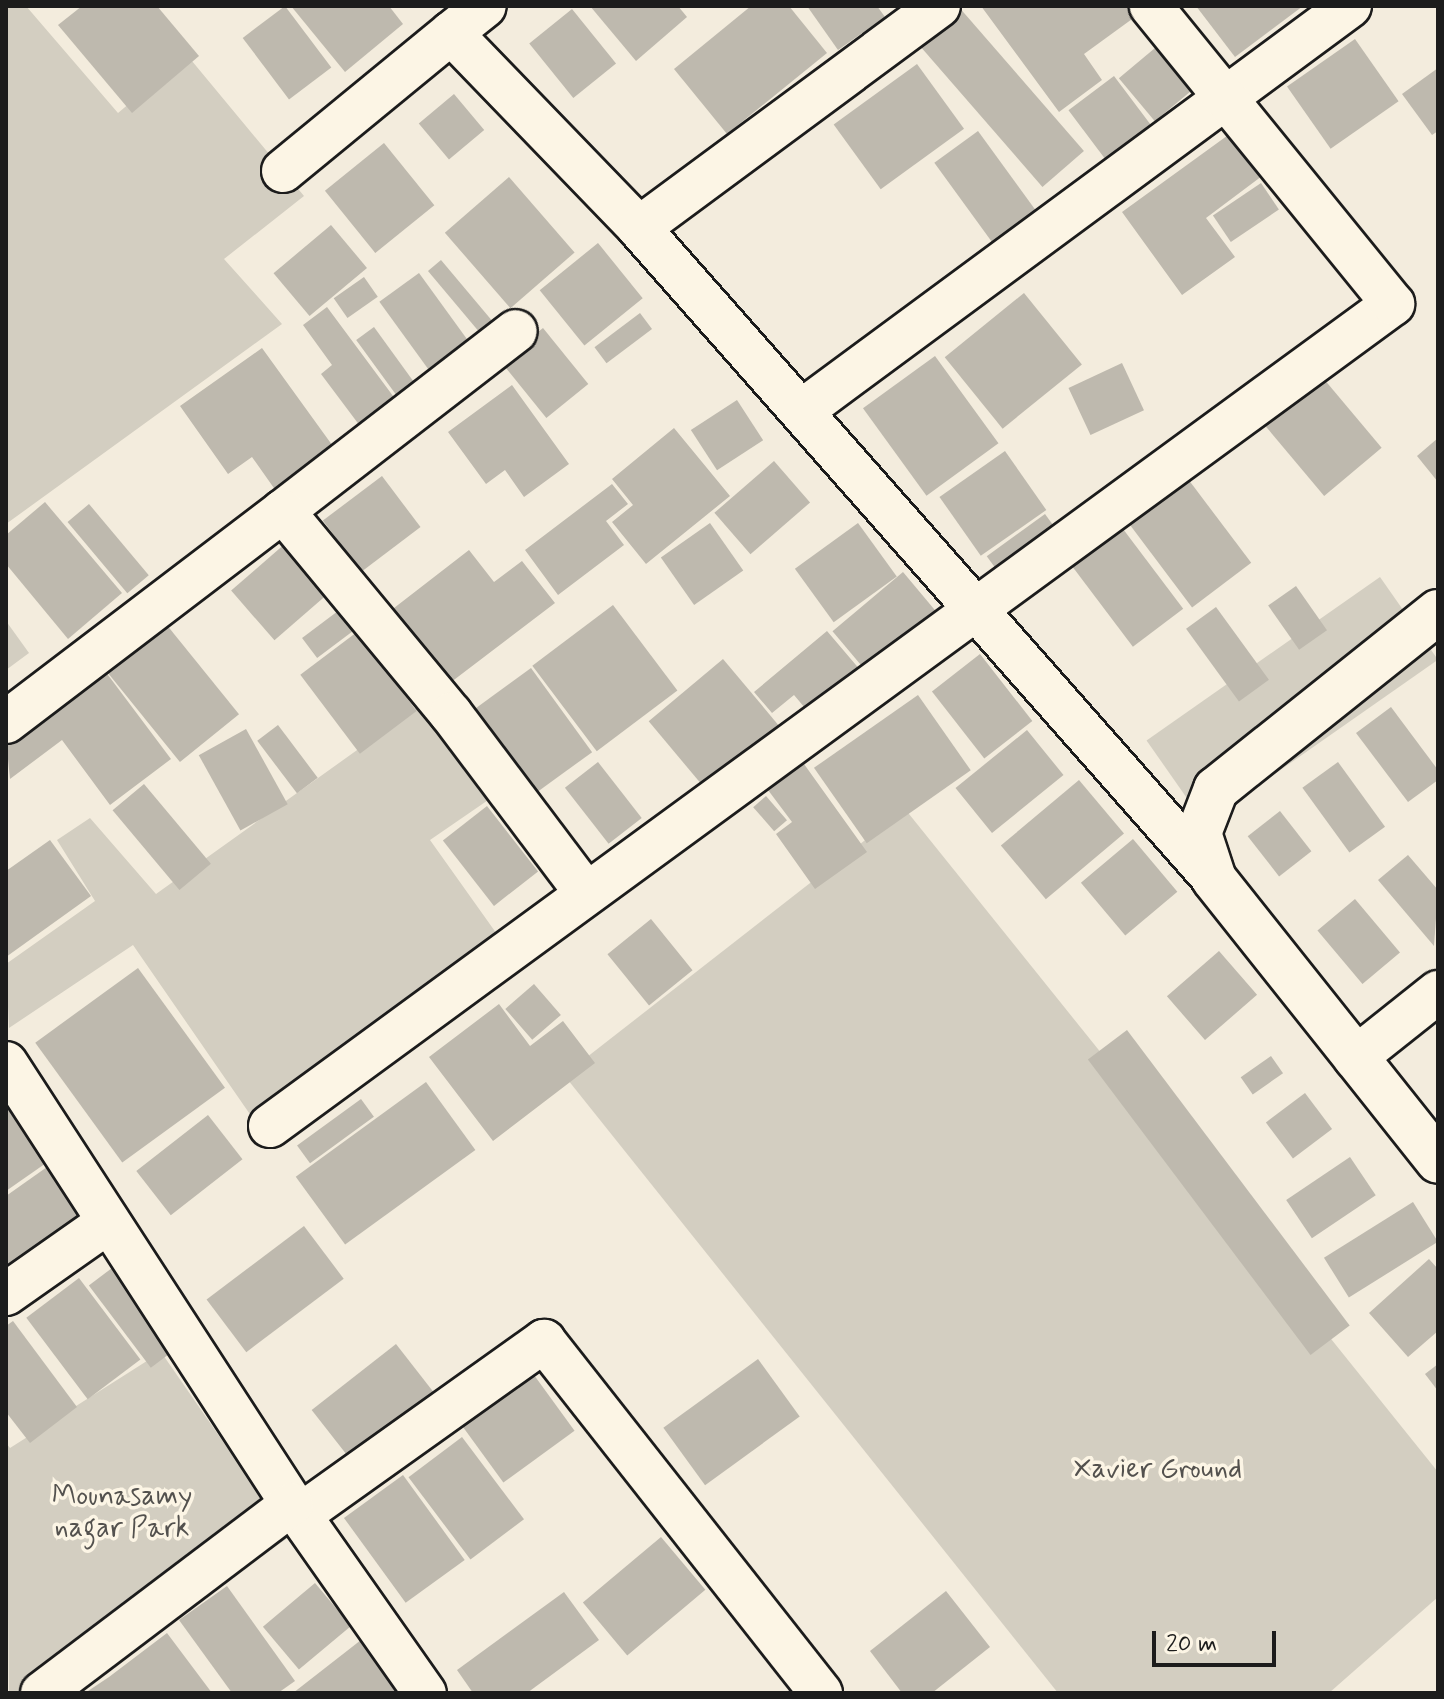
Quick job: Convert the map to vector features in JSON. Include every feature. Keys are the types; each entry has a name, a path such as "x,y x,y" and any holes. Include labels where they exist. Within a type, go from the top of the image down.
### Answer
{"street":[{"path":"283,171 485,6"},
{"path":"639,228 939,6"},
{"path":"270,1126 1393,304 1151,6"},
{"path":"803,410 1350,6"},
{"path":"451,33 639,228 978,609 1214,879 1438,1161"},
{"path":"6,722 516,331"},
{"path":"283,511 451,714 586,893"},
{"path":"1214,879 1199,833 1216,789 1438,612"},
{"path":"1355,1058 1438,992"},
{"path":"6,1063 107,1223 296,1509 425,1693"},
{"path":"6,1294 107,1223"},
{"path":"42,1693 296,1509 544,1341 821,1693"}],"green space":[{"path":"6,6 26,6 118,113 187,55 304,196 224,259 282,324 6,524"},
{"path":"1380,577 1438,660 1204,823 1147,740"},
{"path":"6,621 29,653 6,670"},
{"path":"427,700 494,796 430,840 504,944 258,1126 133,945 9,1028 6,964 95,901 57,840 90,818 156,894"},
{"name":"Xavier Ground","path":"905,809 1438,1472 1438,1597 1329,1693 1058,1693 564,1075"},
{"name":"Mounasamy nagar Park","path":"161,1352 289,1537 65,1693 9,1693 6,1443 10,1448"}],"building":[{"path":"82,6 157,6 199,56 132,113 58,25"},
{"path":"285,6 331,67 289,99 243,38"},
{"path":"291,6 389,6 403,24 345,72"},
{"path":"590,6 678,6 687,17 636,61"},
{"path":"751,6 789,6 827,53 727,134 674,69"},
{"path":"807,6 877,6 885,17 838,50"},
{"path":"958,6 1084,151 1042,187 916,42"},
{"path":"981,6 1133,6 1139,14 1084,54 1102,80 1059,112"},
{"path":"1196,6 1303,6 1235,57"},
{"path":"572,9 616,63 573,98 529,44"},
{"path":"1355,39 1399,101 1331,149 1287,87"},
{"path":"1161,43 1197,86 1155,121 1119,78"},
{"path":"917,64 964,129 881,189 834,125"},
{"path":"1438,68 1438,131 1432,135 1402,94"},
{"path":"1114,76 1151,125 1105,159 1068,110"},
{"path":"454,94 484,130 449,160 419,124"},
{"path":"978,131 1036,211 993,243 934,163"},
{"path":"1231,133 1262,176 1206,218 1235,257 1182,295 1122,212"},
{"path":"384,143 434,205 375,253 325,191"},
{"path":"509,177 575,252 510,308 445,233"},
{"path":"1261,183 1279,210 1231,242 1213,215"},
{"path":"331,225 367,268 310,316 274,273"},
{"path":"598,243 643,298 584,345 540,290"},
{"path":"441,260 496,325 483,336 428,271"},
{"path":"419,273 478,354 438,383 379,302"},
{"path":"364,277 378,297 347,318 334,298"},
{"path":"1024,293 1082,364 1003,429 945,357"},
{"path":"327,307 396,400 360,426 321,374 332,365 303,325"},
{"path":"640,313 652,329 607,363 594,347"},
{"path":"374,327 415,384 397,397 356,340"},
{"path":"543,328 588,384 546,418 501,362"},
{"path":"262,348 335,449 276,491 252,457 228,474 180,406"},
{"path":"935,356 998,443 926,496 863,408"},
{"path":"1122,363 1144,410 1091,435 1069,388"},
{"path":"1318,372 1382,448 1324,496 1261,420"},
{"path":"512,385 569,464 524,497 505,470 486,484 448,432"},
{"path":"737,400 763,440 717,470 691,430"},
{"path":"674,428 730,496 646,564 612,522 633,505 612,479"},
{"path":"1438,438 1438,482 1417,456"},
{"path":"1005,451 1046,510 981,556 939,497"},
{"path":"774,461 810,503 750,554 714,513"},
{"path":"1185,475 1251,563 1192,607 1126,520"},
{"path":"382,476 421,527 361,572 323,521"},
{"path":"612,484 628,504 606,521 624,545 558,595 525,550"},
{"path":"45,502 122,593 68,639 6,564 6,535"},
{"path":"89,504 149,575 127,593 68,522"},
{"path":"1045,514 1058,532 1000,574 987,556"},
{"path":"710,523 743,571 694,605 661,557"},
{"path":"858,523 897,576 834,622 795,569"},
{"path":"1120,525 1183,609 1133,647 1070,563"},
{"path":"287,542 330,592 274,640 231,591"},
{"path":"469,550 494,582 522,561 555,603 442,689 385,615"},
{"path":"903,572 938,614 868,673 833,631"},
{"path":"1296,586 1327,630 1299,650 1268,606"},
{"path":"346,605 361,625 317,658 302,638"},
{"path":"613,605 677,690 597,751 532,666"},
{"path":"1216,607 1269,680 1239,702 1186,629"},
{"path":"166,624 239,714 180,762 107,672"},
{"path":"827,631 867,678 816,721 794,695 772,713 754,692"},
{"path":"357,632 417,711 360,754 300,675"},
{"path":"980,654 1032,721 984,759 932,692"},
{"path":"723,659 779,726 705,788 649,721"},
{"path":"102,667 171,759 110,805 62,740 10,779 6,739"},
{"path":"531,668 592,752 535,793 474,709"},
{"path":"918,695 971,770 867,843 814,768"},
{"path":"1391,707 1438,770 1438,780 1408,802 1356,733"},
{"path":"278,725 318,778 297,793 257,741"},
{"path":"246,729 288,804 240,830 199,755"},
{"path":"1027,730 1064,775 992,833 956,788"},
{"path":"598,762 642,818 609,844 565,788"},
{"path":"1338,762 1385,827 1349,853 1302,788"},
{"path":"804,764 867,852 815,889 776,834 792,822 768,790"},
{"path":"1079,780 1124,834 1046,899 1001,846"},
{"path":"144,784 211,864 179,890 113,810"},
{"path":"766,796 787,820 774,831 753,807"},
{"path":"487,806 538,871 494,906 443,840"},
{"path":"1280,811 1311,851 1279,876 1248,836"},
{"path":"1133,839 1177,892 1125,936 1081,883"},
{"path":"50,840 91,896 6,957 6,871"},
{"path":"1408,855 1438,890 1434,946 1378,880"},
{"path":"1355,899 1400,953 1362,984 1317,930"},
{"path":"651,919 693,970 649,1006 607,954"},
{"path":"1219,951 1257,995 1205,1040 1167,996"},
{"path":"138,968 225,1088 122,1162 35,1043"},
{"path":"534,984 561,1015 532,1040 505,1009"},
{"path":"499,1004 530,1046 563,1021 595,1063 493,1141 429,1057"},
{"path":"1127,1030 1350,1325 1311,1355 1088,1059"},
{"path":"1271,1056 1283,1073 1253,1094 1241,1077"},
{"path":"426,1082 475,1150 345,1245 296,1177"},
{"path":"1305,1093 1332,1129 1293,1158 1266,1122"},
{"path":"361,1099 374,1117 310,1163 297,1145"},
{"path":"9,1105 49,1161 6,1191 6,1108"},
{"path":"208,1115 242,1159 171,1215 136,1171"},
{"path":"1350,1157 1376,1195 1312,1238 1286,1200"},
{"path":"47,1167 86,1221 6,1279 6,1196"},
{"path":"1413,1202 1438,1242 1349,1297 1324,1258"},
{"path":"304,1226 344,1279 246,1352 207,1299"},
{"path":"1429,1259 1438,1269 1438,1331 1408,1357 1369,1313"},
{"path":"116,1265 178,1347 151,1368 89,1285"},
{"path":"79,1278 140,1359 88,1399 26,1318"},
{"path":"13,1321 77,1407 30,1443 6,1412 6,1326"},
{"path":"396,1344 435,1394 350,1460 312,1410"},
{"path":"758,1359 800,1416 705,1485 663,1428"},
{"path":"1438,1364 1438,1391 1425,1374"},
{"path":"534,1375 575,1431 503,1483 463,1427"},
{"path":"462,1437 524,1519 470,1560 408,1477"},
{"path":"403,1475 465,1560 406,1603 344,1518"},
{"path":"661,1537 705,1590 627,1655 583,1603"},
{"path":"315,1583 351,1626 299,1670 263,1627"},
{"path":"227,1586 295,1681 278,1693 232,1693 179,1620"},
{"path":"946,1591 990,1647 932,1693 902,1693 870,1651"},
{"path":"564,1592 599,1640 527,1693 473,1693 457,1670"},
{"path":"167,1633 212,1693 85,1693 109,1677"},
{"path":"361,1640 402,1693 293,1693"}]}
